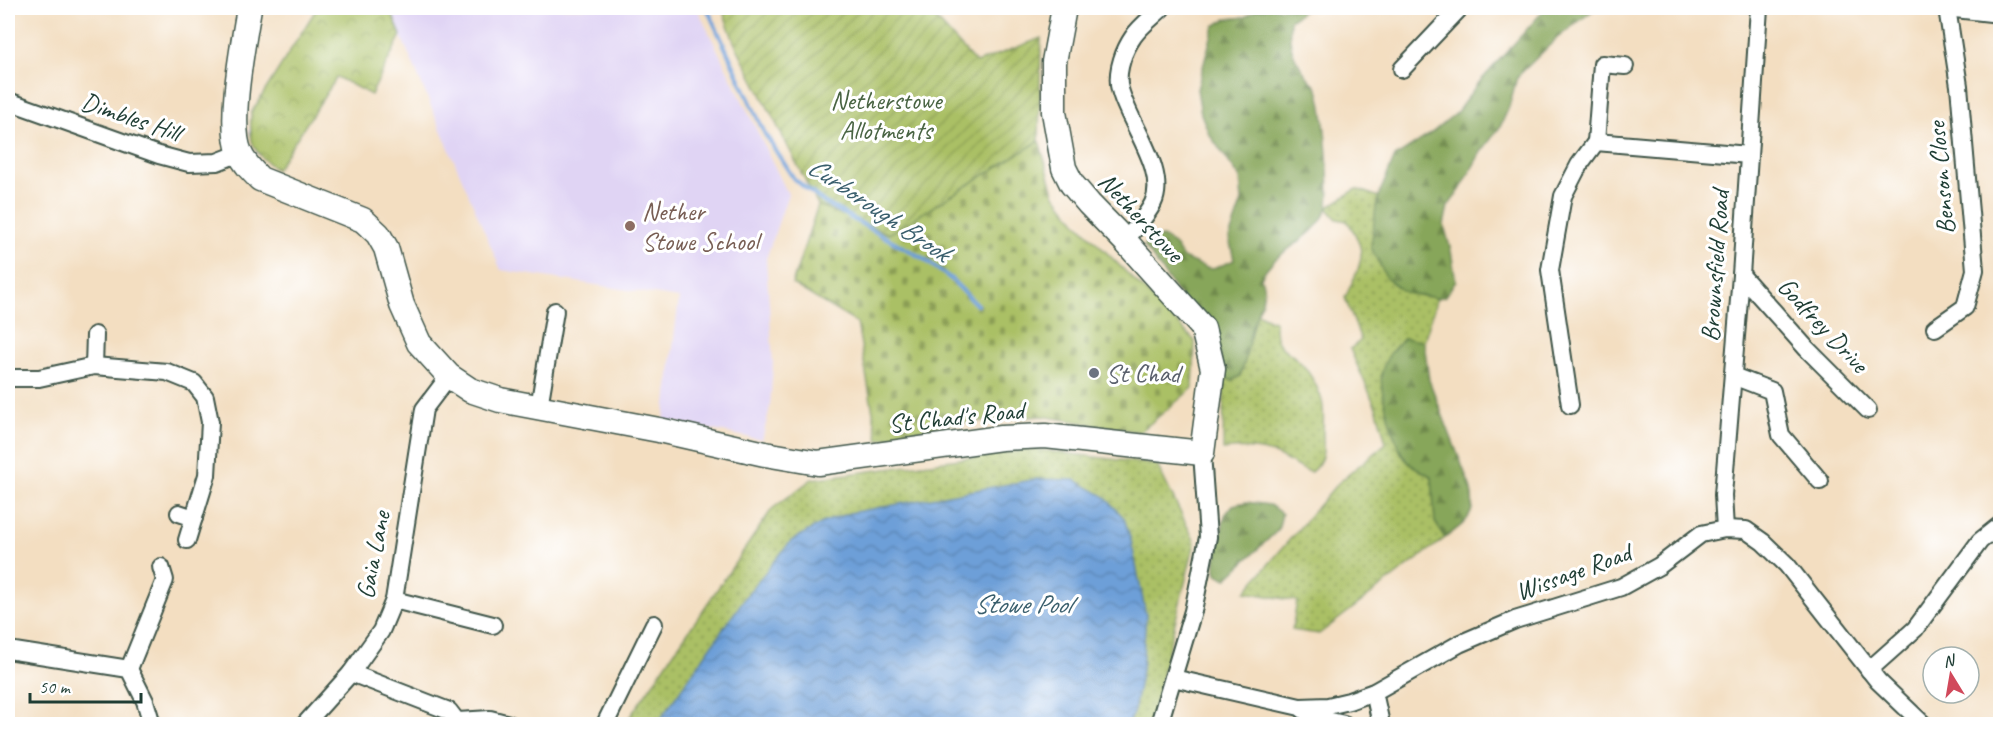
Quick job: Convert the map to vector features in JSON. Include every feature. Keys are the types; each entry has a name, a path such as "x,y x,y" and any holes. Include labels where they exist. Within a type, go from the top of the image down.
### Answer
{"street":[{"path":"240,153 236,141 235,111 249,8"},
{"name":"Netherstowe","path":"1064,8 1054,62 1054,112 1064,168 1072,184 1089,204 1125,240 1203,328 1213,369 1202,453"},
{"path":"1125,240 1153,203 1157,185 1152,164 1126,106 1119,84 1122,60 1134,35 1162,8"},
{"path":"1402,69 1460,8"},
{"name":"Brownsfield Road","path":"1725,529 1723,495 1759,8"},
{"path":"1947,8 2001,14"},
{"name":"Benson Close","path":"1935,328 1965,307 1975,270 1959,86 1947,8"},
{"path":"1570,405 1550,270 1563,196 1579,165 1596,142 1602,64 1625,66"},
{"name":"Dimbles Hill","path":"8,101 159,155 189,163 217,162 240,153"},
{"path":"1596,142 1749,155"},
{"name":"St Chad's Road","path":"240,153 247,166 260,179 363,220 378,234 386,248 402,305 419,343 449,376 470,390 500,400 659,429 765,454 818,463 1001,438 1045,436 1202,453"},
{"name":"Godfrey Drive","path":"1741,275 1807,349 1868,410"},
{"path":"540,407 555,311"},
{"path":"94,334 94,366"},
{"path":"8,378 39,378 94,366 167,372 194,383 204,397 210,422 207,475 186,516 187,540"},
{"name":"Gaia Lane","path":"305,724 351,672 381,631 394,600 424,409 449,376"},
{"path":"1733,376 1772,391 1781,435 1820,480"},
{"path":"1159,724 1193,611 1208,537 1202,453"},
{"path":"1869,670 1915,629 2001,511"},
{"path":"1980,541 2001,525"},
{"name":"Wissage Road","path":"1300,707 1328,706 1374,692 1459,644 1515,620 1622,587 1659,566 1701,534 1725,529 1746,530 1763,542 1787,565 1869,670 1923,724"},
{"path":"152,724 145,701 129,669 166,575"},
{"path":"394,600 493,626"},
{"path":"604,724 654,624"},
{"path":"8,650 129,669"},
{"path":"351,672 449,711 458,723 490,719 509,724"},
{"path":"1173,678 1300,707 1313,717 1344,724"},
{"path":"1374,692 1381,724"}],"shaded area":[{"name":"Nether Stowe School","path":"317,8 697,8 788,194 766,259 773,363 770,407 762,440 664,420 679,298 501,270 401,36 371,95 337,77 276,170 256,153 249,133 251,113"}],"green space":[{"path":"317,8 405,8 392,14 401,35 371,95 337,77 276,170 257,152 254,146 251,133 251,113"},
{"name":"Netherstowe Allotments","path":"722,8 926,8 976,63 1041,38 1039,141 889,234 818,205 734,42"},
{"path":"1259,8 1308,8 1290,20 1290,43 1294,56 1318,90 1320,98 1327,150 1328,201 1327,209 1313,230 1275,260 1261,278 1264,288 1262,302 1252,326 1240,376 1232,381 1224,377 1220,352 1144,246 1149,239 1163,237 1174,244 1183,258 1213,269 1234,260 1229,238 1242,201 1240,178 1209,134 1201,114 1197,89 1214,26 1226,19 1245,17"},
{"path":"1546,8 1596,8 1556,39 1517,77 1509,107 1500,127 1481,152 1460,190 1448,206 1444,225 1456,281 1444,297 1406,293 1387,279 1371,247 1380,192 1395,157 1429,135 1457,112 1476,86"},
{"path":"1039,141 1054,193 1077,223 1195,341 1193,388 1140,432 1042,416 944,424 878,440 857,323 792,284 818,205 889,234"},
{"path":"1356,189 1379,197 1376,207 1406,293 1437,298 1424,342 1404,338 1381,374 1397,445 1408,462 1432,477 1435,522 1445,538 1319,634 1292,630 1297,601 1245,592 1336,485 1386,443 1377,410 1350,349 1361,340 1345,298 1359,268 1361,251 1359,243 1347,221 1337,219 1327,208"},
{"path":"1257,313 1275,322 1276,338 1279,343 1304,366 1320,396 1323,411 1323,451 1321,460 1311,472 1276,455 1257,449 1223,450 1224,377 1232,381 1240,376"},
{"path":"1405,338 1424,342 1429,380 1472,496 1473,504 1469,517 1445,538 1435,522 1432,477 1410,464 1403,456 1385,405 1381,380 1383,367 1397,345"},
{"name":"Stowe Pool","path":"1033,449 1157,465 1195,542 1150,724 625,724 772,509 812,479"},
{"path":"1246,502 1270,505 1282,514 1278,530 1226,579 1217,574 1215,564 1225,515 1233,505"}],"water":[{"name":"Stowe Pool","path":"1036,479 1075,480 1104,496 1124,518 1131,540 1146,615 1142,670 1134,711 1128,724 657,724 749,592 791,541 822,523 849,513"}],"waterway":[{"name":"Curborough Brook","path":"707,8 765,134 794,179 825,203 924,259 951,279 977,305"}],"place":[{"name":"Nether Stowe School","path":"630,226"},
{"name":"St Chad","path":"1094,373"}]}
